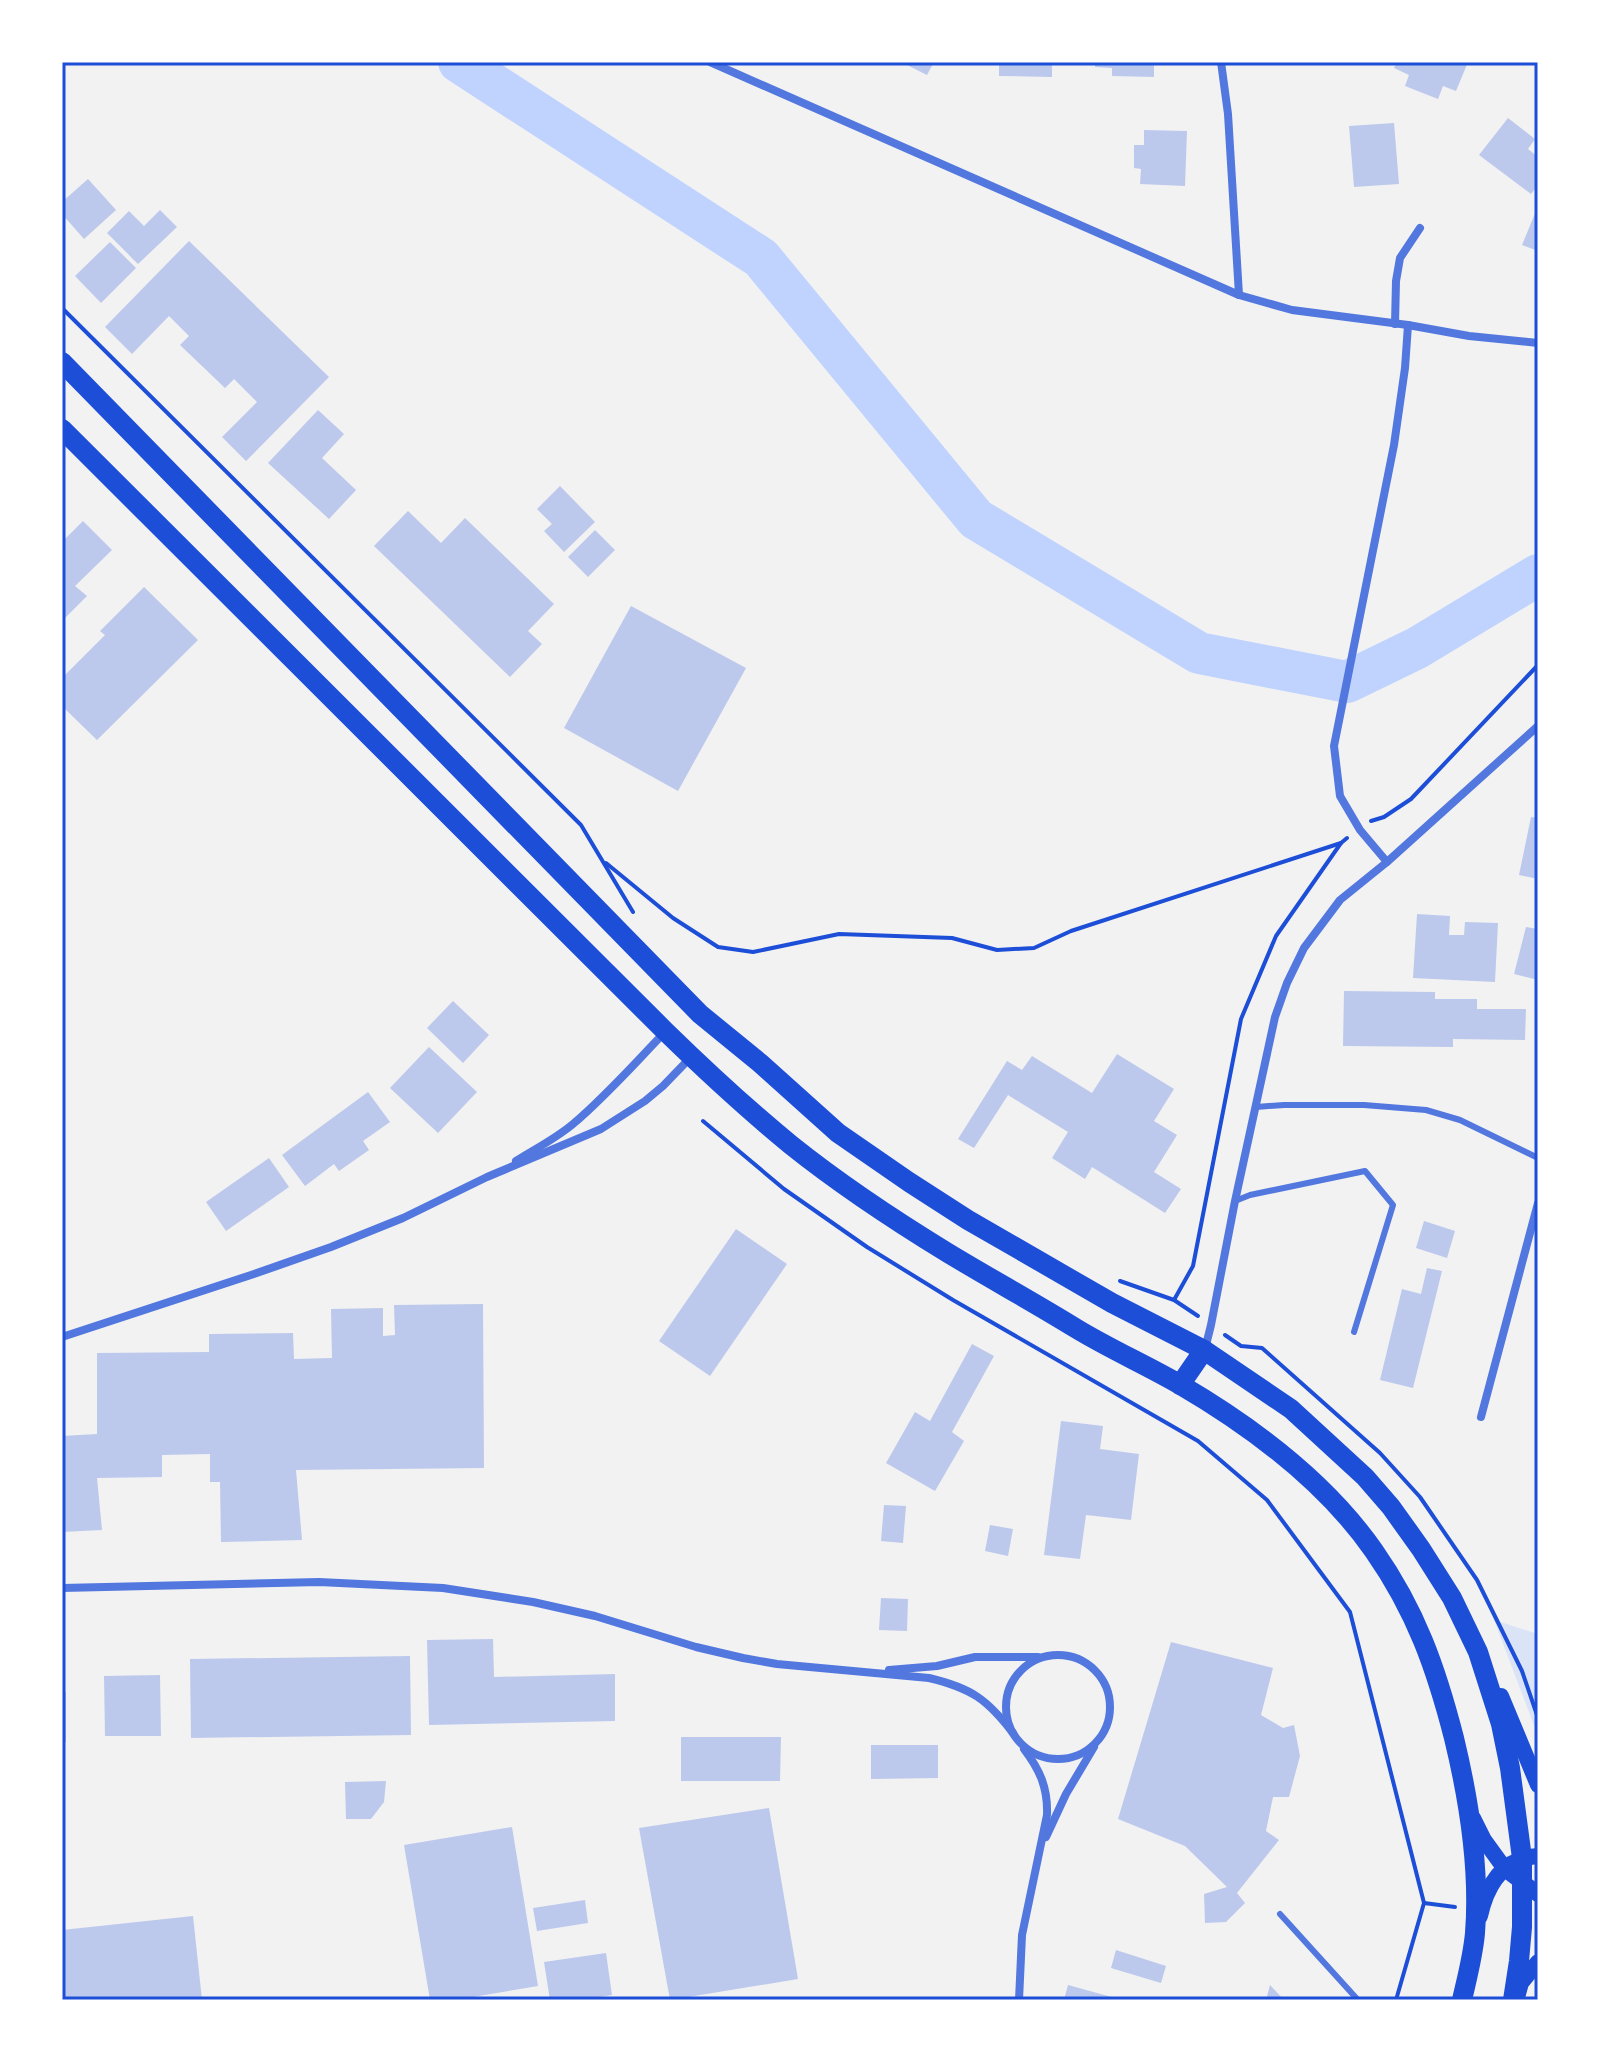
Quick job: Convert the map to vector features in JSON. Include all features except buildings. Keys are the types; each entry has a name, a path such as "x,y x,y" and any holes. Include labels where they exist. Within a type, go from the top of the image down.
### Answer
{"highway":[{"path":"62,362 690,1004 838,1133 968,1220 1112,1303 1204,1350 1291,1409 1365,1477 1391,1507 1452,1598 1478,1652 1501,1724 1510,1768 1521,1861 1530,1888 1514,2000"},
{"path":"62,429 665,1031 742,1103 846,1186 947,1252 1077,1329 1180,1385 1249,1429 1300,1469 1340,1510 1373,1550 1422,1636 1436,1670 1458,1753 1474,1854 1476,1910 1475,1937 1462,2000"},
{"path":"665,1031 690,1004"},
{"path":"692,1056 716,1028"},
{"path":"1180,1385 1204,1350"}],"main road":[{"path":"1478,1652 1499,1691 1538,1785"},
{"path":"1466,1803 1484,1840 1521,1861 1490,1887 1483,1901 1475,1937"},
{"path":"1514,2000 1521,1983 1538,1962"}],"street":[{"path":"710,62 1239,295 1292,310 1538,343"},
{"path":"1221,62 1228,114 1239,295"},
{"path":"1395,324 1400,258 1420,228"},
{"path":"1387,862 1360,830 1340,796 1334,746 1394,445 1408,325"},
{"path":"1204,1350 1275,1017 1304,948 1340,900 1387,862 1538,726"},
{"path":"487,1177 572,1125 665,1031"},
{"path":"62,1337 331,1247 403,1218 487,1177 601,1129 663,1086 692,1056"},
{"path":"1481,1417 1538,1203"},
{"path":"62,1588 319,1582 443,1588 533,1602 595,1616 743,1658 929,1678 962,1688 989,1705 1013,1733 1034,1763 1045,1787 1047,1815 1022,1935 1019,2000"},
{"path":"864,1671 937,1666 975,1657 1042,1657 1054,1654 1080,1659 1092,1666 1107,1687 1110,1713 1106,1727 1066,1794 1039,1852"},
{"path":"1013,1733 1005,1709 1007,1694 1021,1669 1042,1657"},
{"path":"1019,1742 1043,1757 1059,1759 1083,1753 1100,1737"}],"lane":[{"path":"1256,1107 1364,1105 1426,1110 1460,1120 1538,1158"},
{"path":"1235,1201 1250,1195 1365,1171 1393,1205 1354,1332"},
{"path":"1280,1914 1358,2000"}],"path":[{"path":"62,308 581,825 640,923"},
{"path":"601,859 673,918 718,947 753,952 839,934 952,938 997,950 1034,948 1071,931 1341,843"},
{"path":"703,1121 784,1189 867,1247 1198,1441 1267,1500 1350,1612 1354,1627 1424,1903 1396,2000"},
{"path":"1109,1277 1174,1300 1241,1346 1262,1348 1380,1453 1420,1497 1477,1580 1522,1671 1538,1718"}],"shaded area":[{"path":"1494,1620 1538,1634 1538,1736"}],"waterway":[{"path":"459,62 761,258 976,519 1199,653 1347,682 1417,648 1538,575"}]}
